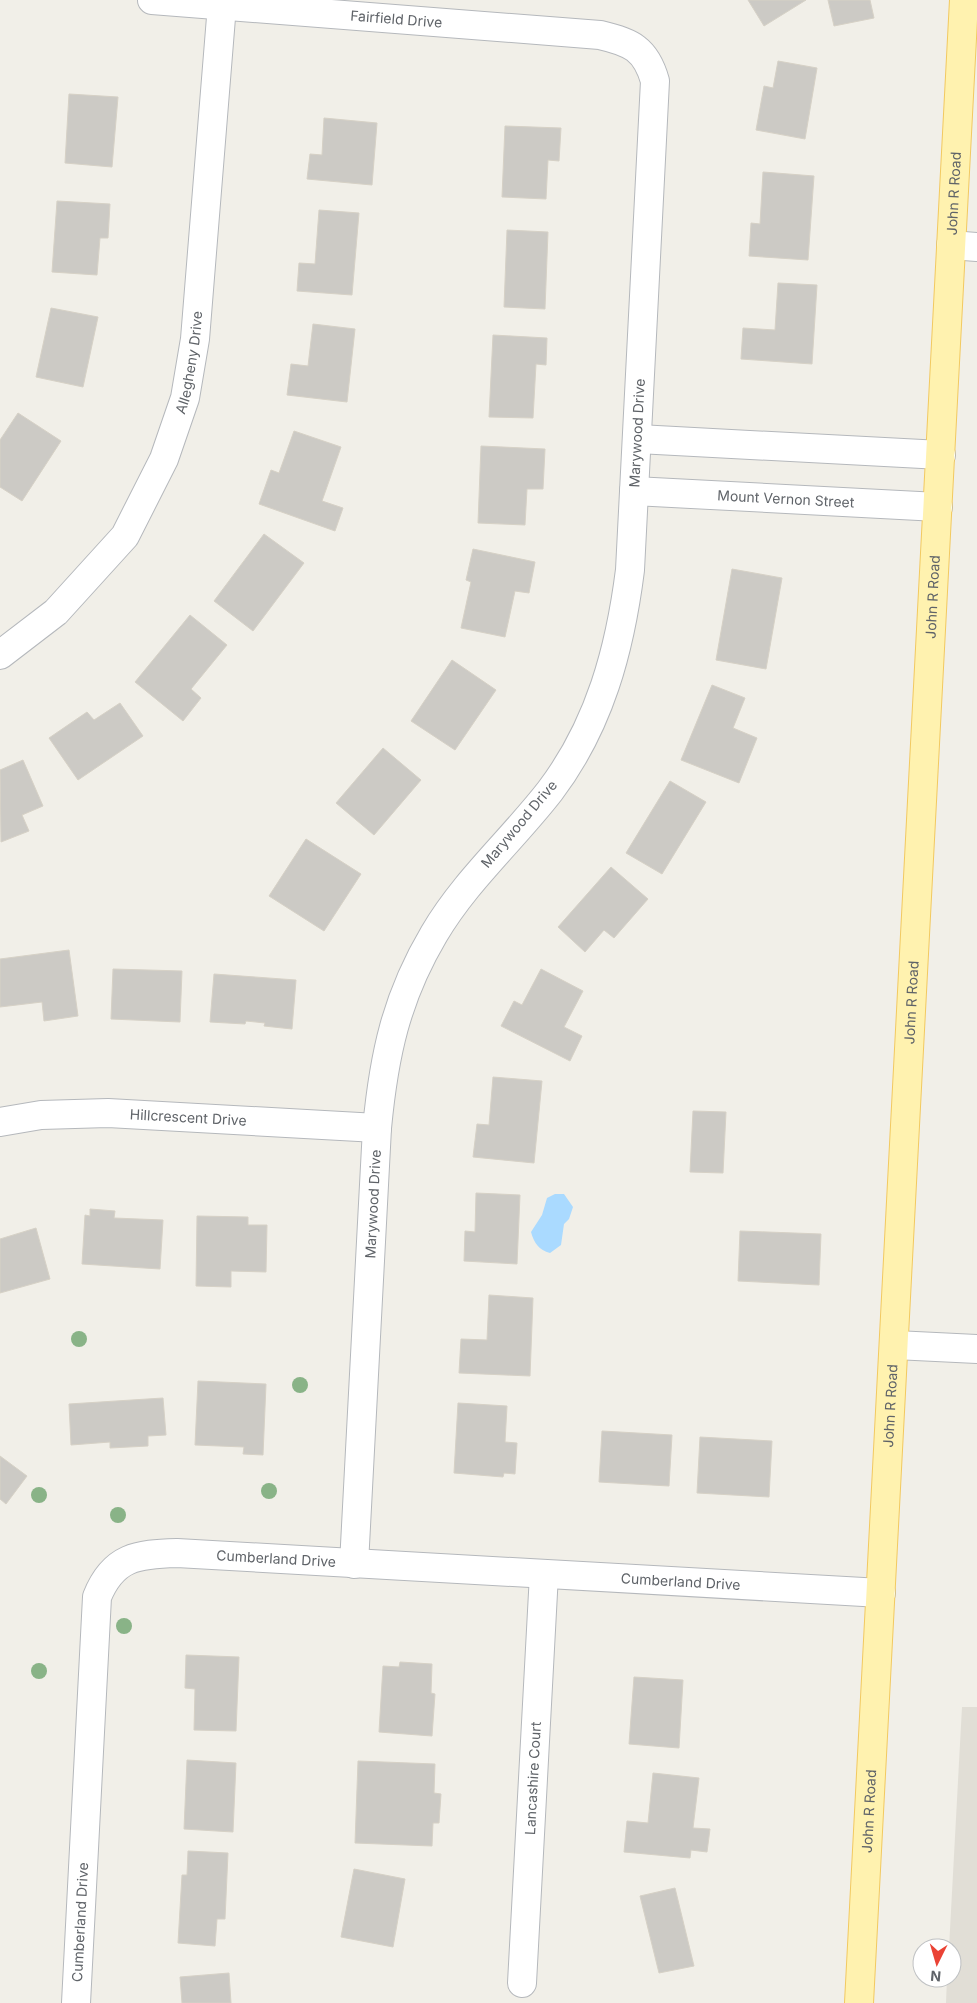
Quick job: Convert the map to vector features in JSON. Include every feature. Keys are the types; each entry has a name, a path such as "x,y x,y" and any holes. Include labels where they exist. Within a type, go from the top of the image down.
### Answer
{"main road":[{"name":"John R Road","path":"859,2003 941,454 964,246 964,0"}],"street":[{"name":"Fairfield Drive","path":"152,0 592,34 620,40 638,49"},
{"name":"Allegheny Drive","path":"0,654 56,612 89,578 125,536 164,459 185,398 195,339 222,5"},
{"name":"Marywood Drive","path":"354,1564 376,1128 382,1072 390,1035 416,966 457,899 550,790 581,739 601,697 620,638 630,570 655,102 655,81 650,63 638,49"},
{"path":"638,439 941,454"},
{"name":"Mount Vernon Street","path":"634,491 938,507"},
{"name":"Hillcrescent Drive","path":"0,1122 41,1115 108,1113 376,1128"},
{"path":"894,1345 977,1349"},
{"name":"Cumberland Drive","path":"76,2003 97,1597 103,1582 118,1565 134,1557 185,1553 881,1593"},
{"name":"Lancashire Court","path":"522,1983 544,1574"}],"shaded area":[{"path":"962,1707 977,1707 977,2003 946,2003 947,1988 962,1988 962,1938 950,1938"}],"water":[{"path":"555,1194 564,1194 573,1207 569,1219 564,1224 561,1245 550,1253 538,1246 531,1232 542,1215 547,1198"}],"building":[{"path":"748,0 806,0 764,26"},
{"path":"828,0 870,0 874,18 834,26"},
{"path":"778,61 817,68 805,139 756,130 764,86 773,88"},
{"path":"69,94 118,97 112,167 65,163"},
{"path":"324,118 377,123 372,185 307,179 310,154 322,155"},
{"path":"505,126 561,128 559,161 548,160 546,199 502,197"},
{"path":"763,172 814,176 808,260 749,256 751,223 760,224"},
{"path":"57,201 110,204 108,238 100,238 97,275 52,272"},
{"path":"319,210 359,213 352,295 297,291 299,263 315,264"},
{"path":"507,230 548,232 545,309 504,307"},
{"path":"778,283 817,285 812,364 741,359 743,328 775,330"},
{"path":"51,308 98,317 83,387 36,377"},
{"path":"313,324 355,329 347,402 287,395 291,364 308,366"},
{"path":"493,335 547,338 546,365 536,364 533,418 489,417"},
{"path":"18,413 61,441 22,501 0,487 0,440"},
{"path":"294,431 341,447 322,501 343,508 335,531 259,504 271,470 279,473"},
{"path":"481,446 545,449 543,489 527,489 525,525 478,523"},
{"path":"264,534 304,563 253,631 214,601"},
{"path":"473,549 535,562 529,593 515,591 505,637 461,628 471,582 466,580"},
{"path":"732,569 782,578 766,669 716,660"},
{"path":"190,615 227,645 191,689 201,698 183,721 135,682"},
{"path":"452,660 496,690 455,750 411,721"},
{"path":"712,685 745,698 733,728 757,738 739,783 681,760"},
{"path":"120,703 143,736 78,780 49,738 87,712 94,720"},
{"path":"383,748 421,780 374,835 336,803"},
{"path":"23,760 43,806 22,815 29,831 1,842 0,770"},
{"path":"670,781 706,802 662,874 626,853"},
{"path":"306,839 361,874 324,931 269,896"},
{"path":"611,867 648,899 614,938 604,930 585,952 558,927"},
{"path":"69,950 78,1016 44,1021 42,1002 0,1007 0,959"},
{"path":"113,969 182,971 180,1022 111,1019"},
{"path":"541,969 583,991 564,1027 582,1036 570,1061 501,1026 514,1001 522,1005"},
{"path":"214,974 296,980 292,1029 264,1026 265,1023 246,1021 245,1024 210,1022"},
{"path":"493,1077 542,1081 534,1163 473,1157 477,1124 489,1125"},
{"path":"693,1111 726,1112 723,1173 690,1172"},
{"path":"476,1193 520,1195 517,1264 464,1261 465,1231 475,1232"},
{"path":"90,1209 115,1211 114,1218 163,1220 160,1269 82,1264 85,1215 90,1216"},
{"path":"197,1216 248,1217 248,1225 267,1225 266,1272 231,1271 231,1287 196,1286"},
{"path":"36,1228 50,1279 0,1293 0,1239"},
{"path":"740,1231 821,1234 819,1285 738,1281"},
{"path":"489,1295 533,1298 530,1376 459,1373 461,1339 487,1340"},
{"path":"198,1381 266,1384 263,1455 243,1454 244,1447 195,1445"},
{"path":"163,1398 166,1435 148,1436 148,1446 110,1448 110,1442 71,1445 69,1404"},
{"path":"458,1403 507,1406 505,1442 517,1443 515,1474 504,1473 503,1477 454,1473"},
{"path":"602,1431 672,1435 669,1486 599,1482"},
{"path":"700,1437 772,1441 769,1497 697,1493"},
{"path":"0,1456 27,1476 6,1504 0,1499"},
{"path":"186,1655 239,1657 236,1731 194,1730 195,1689 185,1688"},
{"path":"400,1662 432,1664 431,1693 435,1694 432,1736 379,1732 383,1666 399,1667"},
{"path":"634,1677 683,1680 679,1748 629,1744"},
{"path":"187,1760 236,1763 233,1832 184,1829"},
{"path":"358,1761 435,1764 434,1793 441,1794 439,1823 433,1823 432,1846 355,1843"},
{"path":"653,1773 699,1778 693,1828 710,1829 707,1852 691,1850 690,1858 624,1852 627,1821 648,1823"},
{"path":"188,1851 228,1853 225,1919 217,1919 215,1946 178,1943 182,1875 187,1875"},
{"path":"354,1869 405,1879 393,1947 341,1937"},
{"path":"675,1888 694,1966 659,1973 640,1896"},
{"path":"229,1973 231,2003 182,2003 180,1977"}]}
